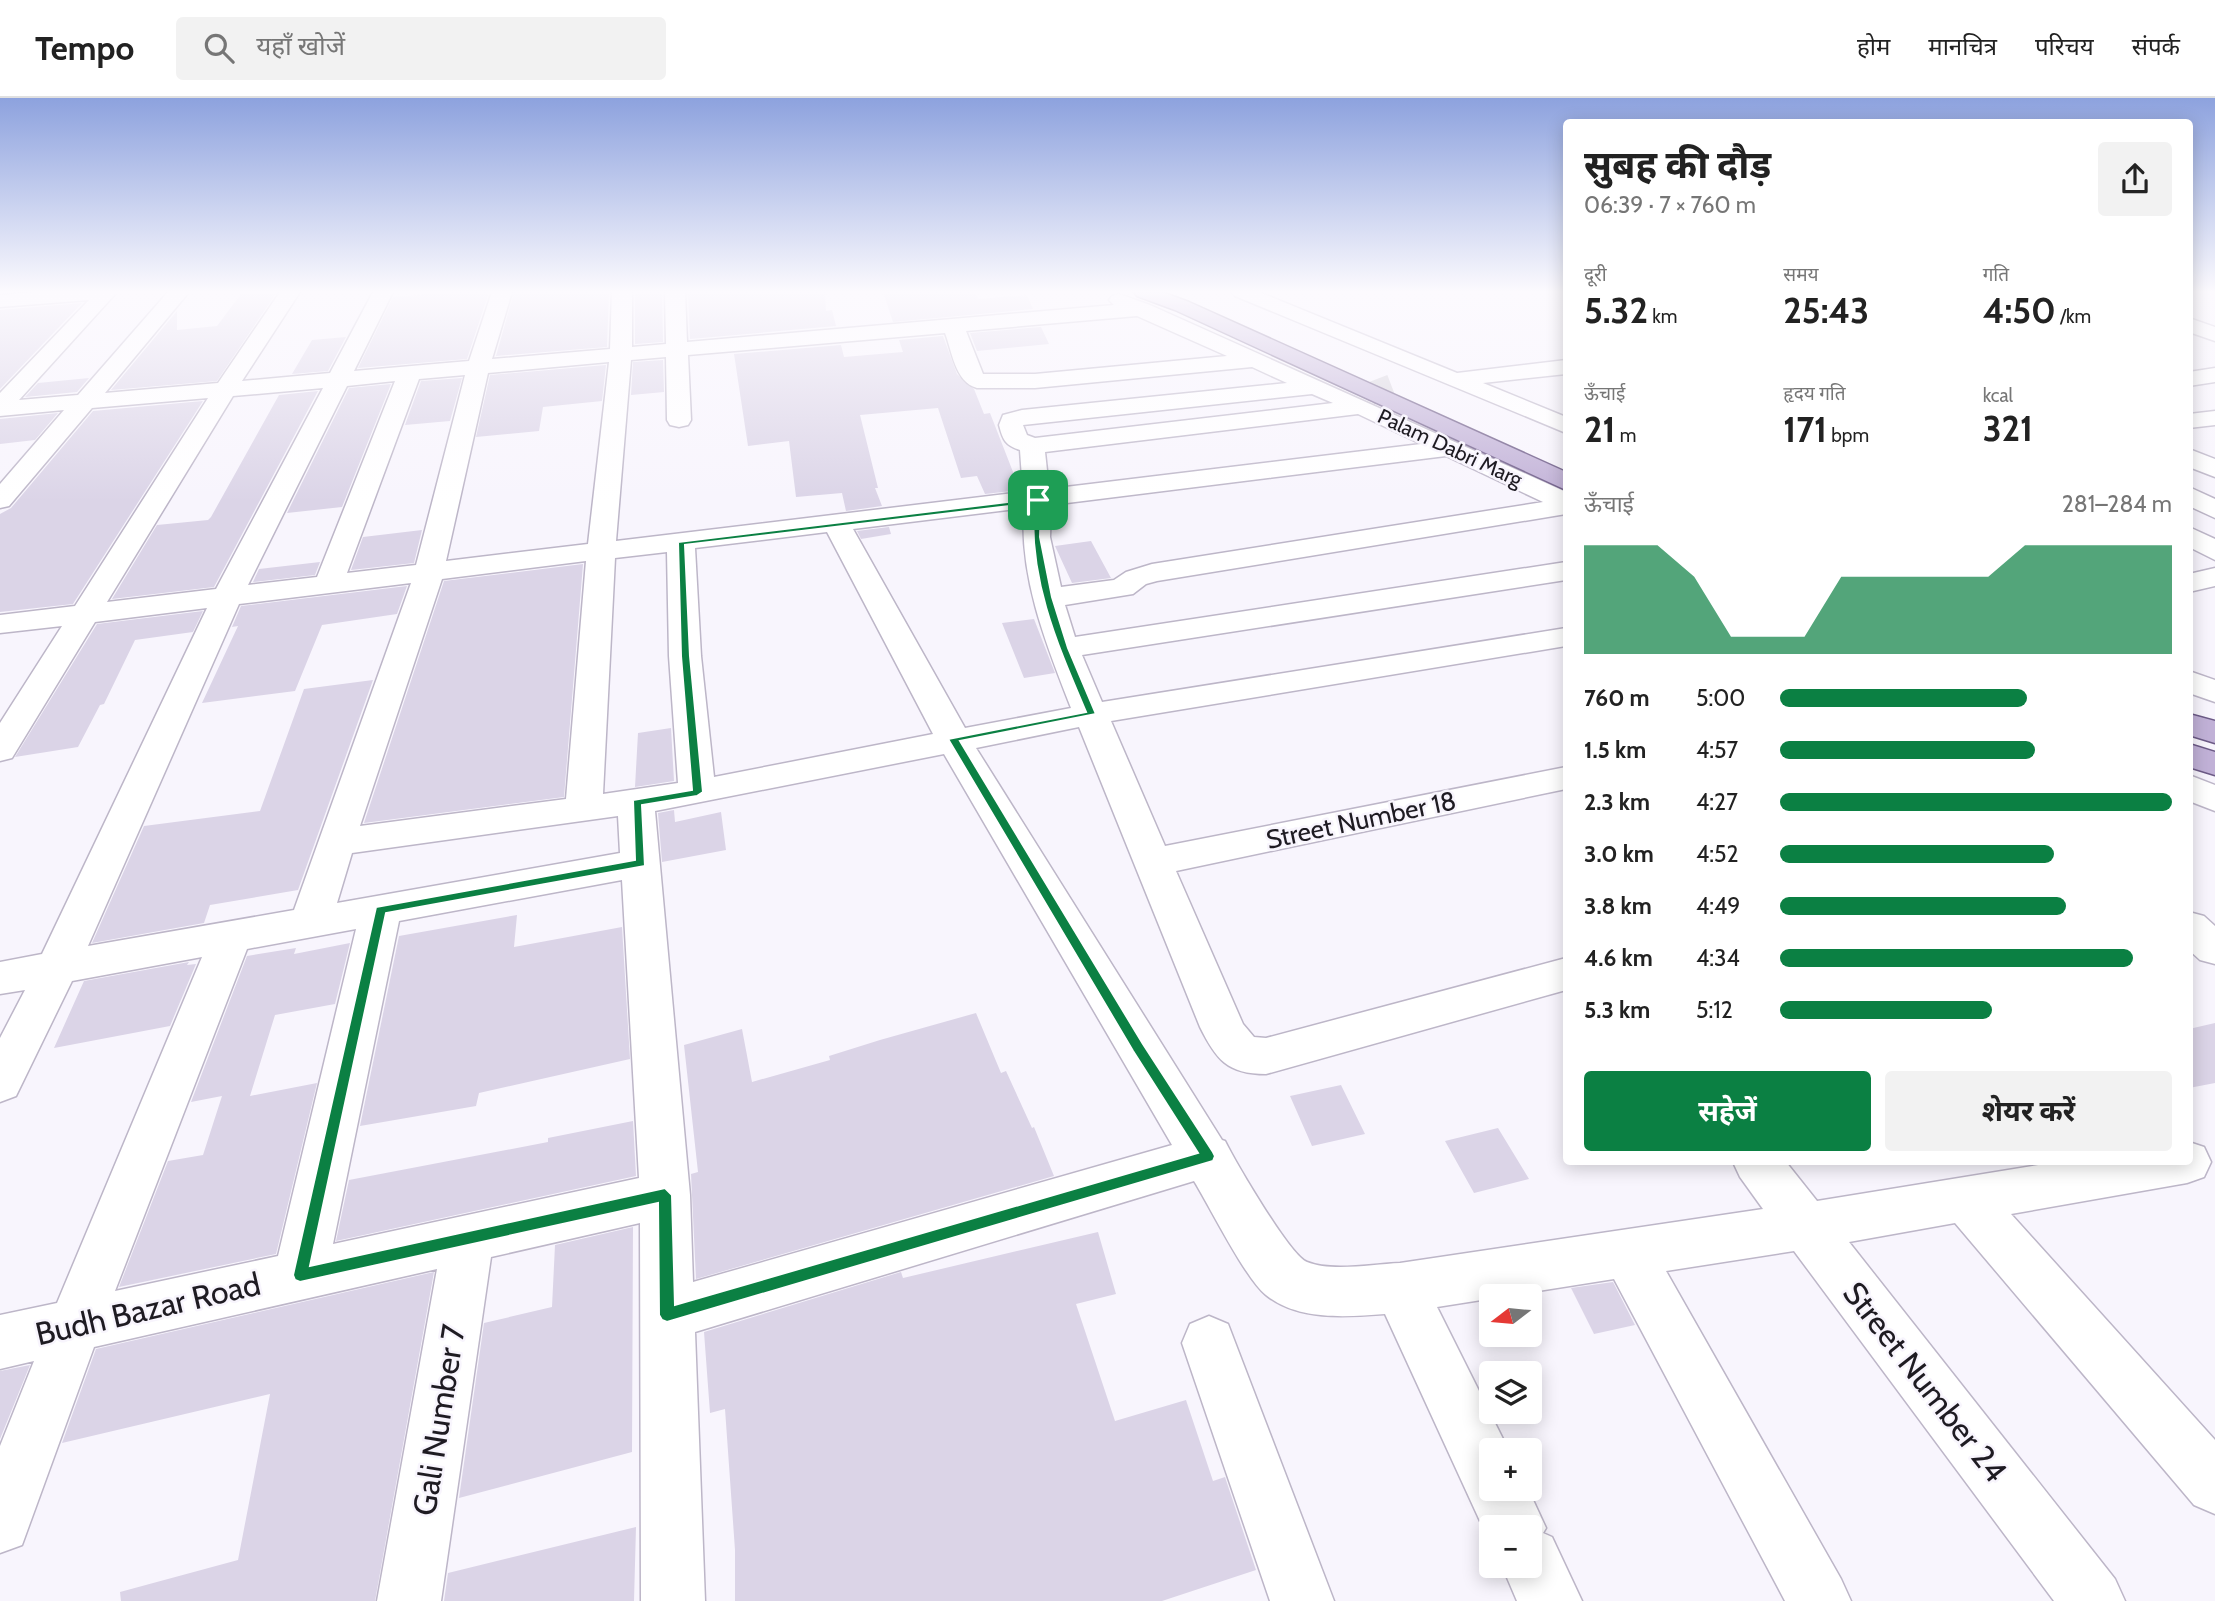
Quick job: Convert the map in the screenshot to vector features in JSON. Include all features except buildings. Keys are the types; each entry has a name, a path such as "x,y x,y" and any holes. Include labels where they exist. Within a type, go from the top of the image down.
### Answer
{"main road":[{"path":"1304,362 1563,481"},
{"path":"1345,362 1530,441"},
{"path":"2193,725 2215,732"},
{"path":"2193,762 2209,790"}],"street":[{"path":"0,408 42,362"},
{"path":"0,500 119,362"},
{"path":"0,750 243,362"},
{"path":"0,1083 57,968 227,597 346,362"},
{"path":"311,922 429,573 480,362"},
{"path":"0,408 528,362"},
{"path":"584,809 601,553 620,362"},
{"path":"679,362 679,419"},
{"path":"966,362 974,379 982,381 1035,381 1231,362"},
{"name":"Palam Dabri Marg","path":"1258,362 1451,448 1563,503"},
{"path":"1411,362 1560,420"},
{"path":"1454,380 1563,367"},
{"path":"328,585 410,373"},
{"path":"2193,378 2215,375"},
{"path":"982,381 994,401 1015,418 1312,387"},
{"path":"1015,418 1011,425 1016,440 1033,446 1361,407"},
{"path":"2193,421 2215,418"},
{"path":"1033,446 1032,461 1038,500 1036,537 1048,597 1063,648 1222,1027 1237,1050 1250,1057 1266,1056 1563,975"},
{"path":"0,624 1451,448"},
{"path":"2193,459 2215,469"},
{"path":"2193,497 2215,510"},
{"path":"1048,597 1122,588 1136,578 1152,573 1563,504"},
{"path":"837,524 954,739 1138,1048 1208,1156 1271,1262 1286,1279 1303,1287 1337,1291 1400,1288 1805,1226 1965,1198 2097,1168 2174,1165"},
{"path":"2193,537 2215,551"},
{"path":"681,543 685,656 697,792"},
{"path":"1063,648 1563,571"},
{"path":"2193,582 2215,577"},
{"path":"336,842 697,792 1091,714 1563,637"},
{"path":"2193,683 2215,692"},
{"name":"Street Number 18","path":"1155,862 1563,779"},
{"path":"636,802 665,1195 673,1601"},
{"path":"0,978 641,863"},
{"path":"300,1275 380,910"},
{"path":"2193,930 2215,949"},
{"path":"0,1523 75,1325 231,937"},
{"path":"667,1315 1208,1156"},
{"name":"Street Number 24","path":"1759,1165 2093,1601"},
{"name":"Budh Bazar Road","path":"0,1342 665,1195"},
{"path":"1965,1198 2215,1484"},
{"name":"Gali Number 7","path":"409,1601 468,1238"},
{"path":"1627,1252 1819,1601"},
{"path":"1400,1288 1479,1453"},
{"path":"1209,1343 1302,1601"},
{"path":"1539,1578 1550,1601"}],"tunnel":[{"path":"1370,394 1396,384"}],"route":[{"path":"1038,500 1036,537 1048,597 1063,648 1091,714 954,739 1138,1048 1208,1156 667,1315 665,1195 300,1275 380,910 641,863 636,802 697,792 685,656 681,543 1038,500"}]}
